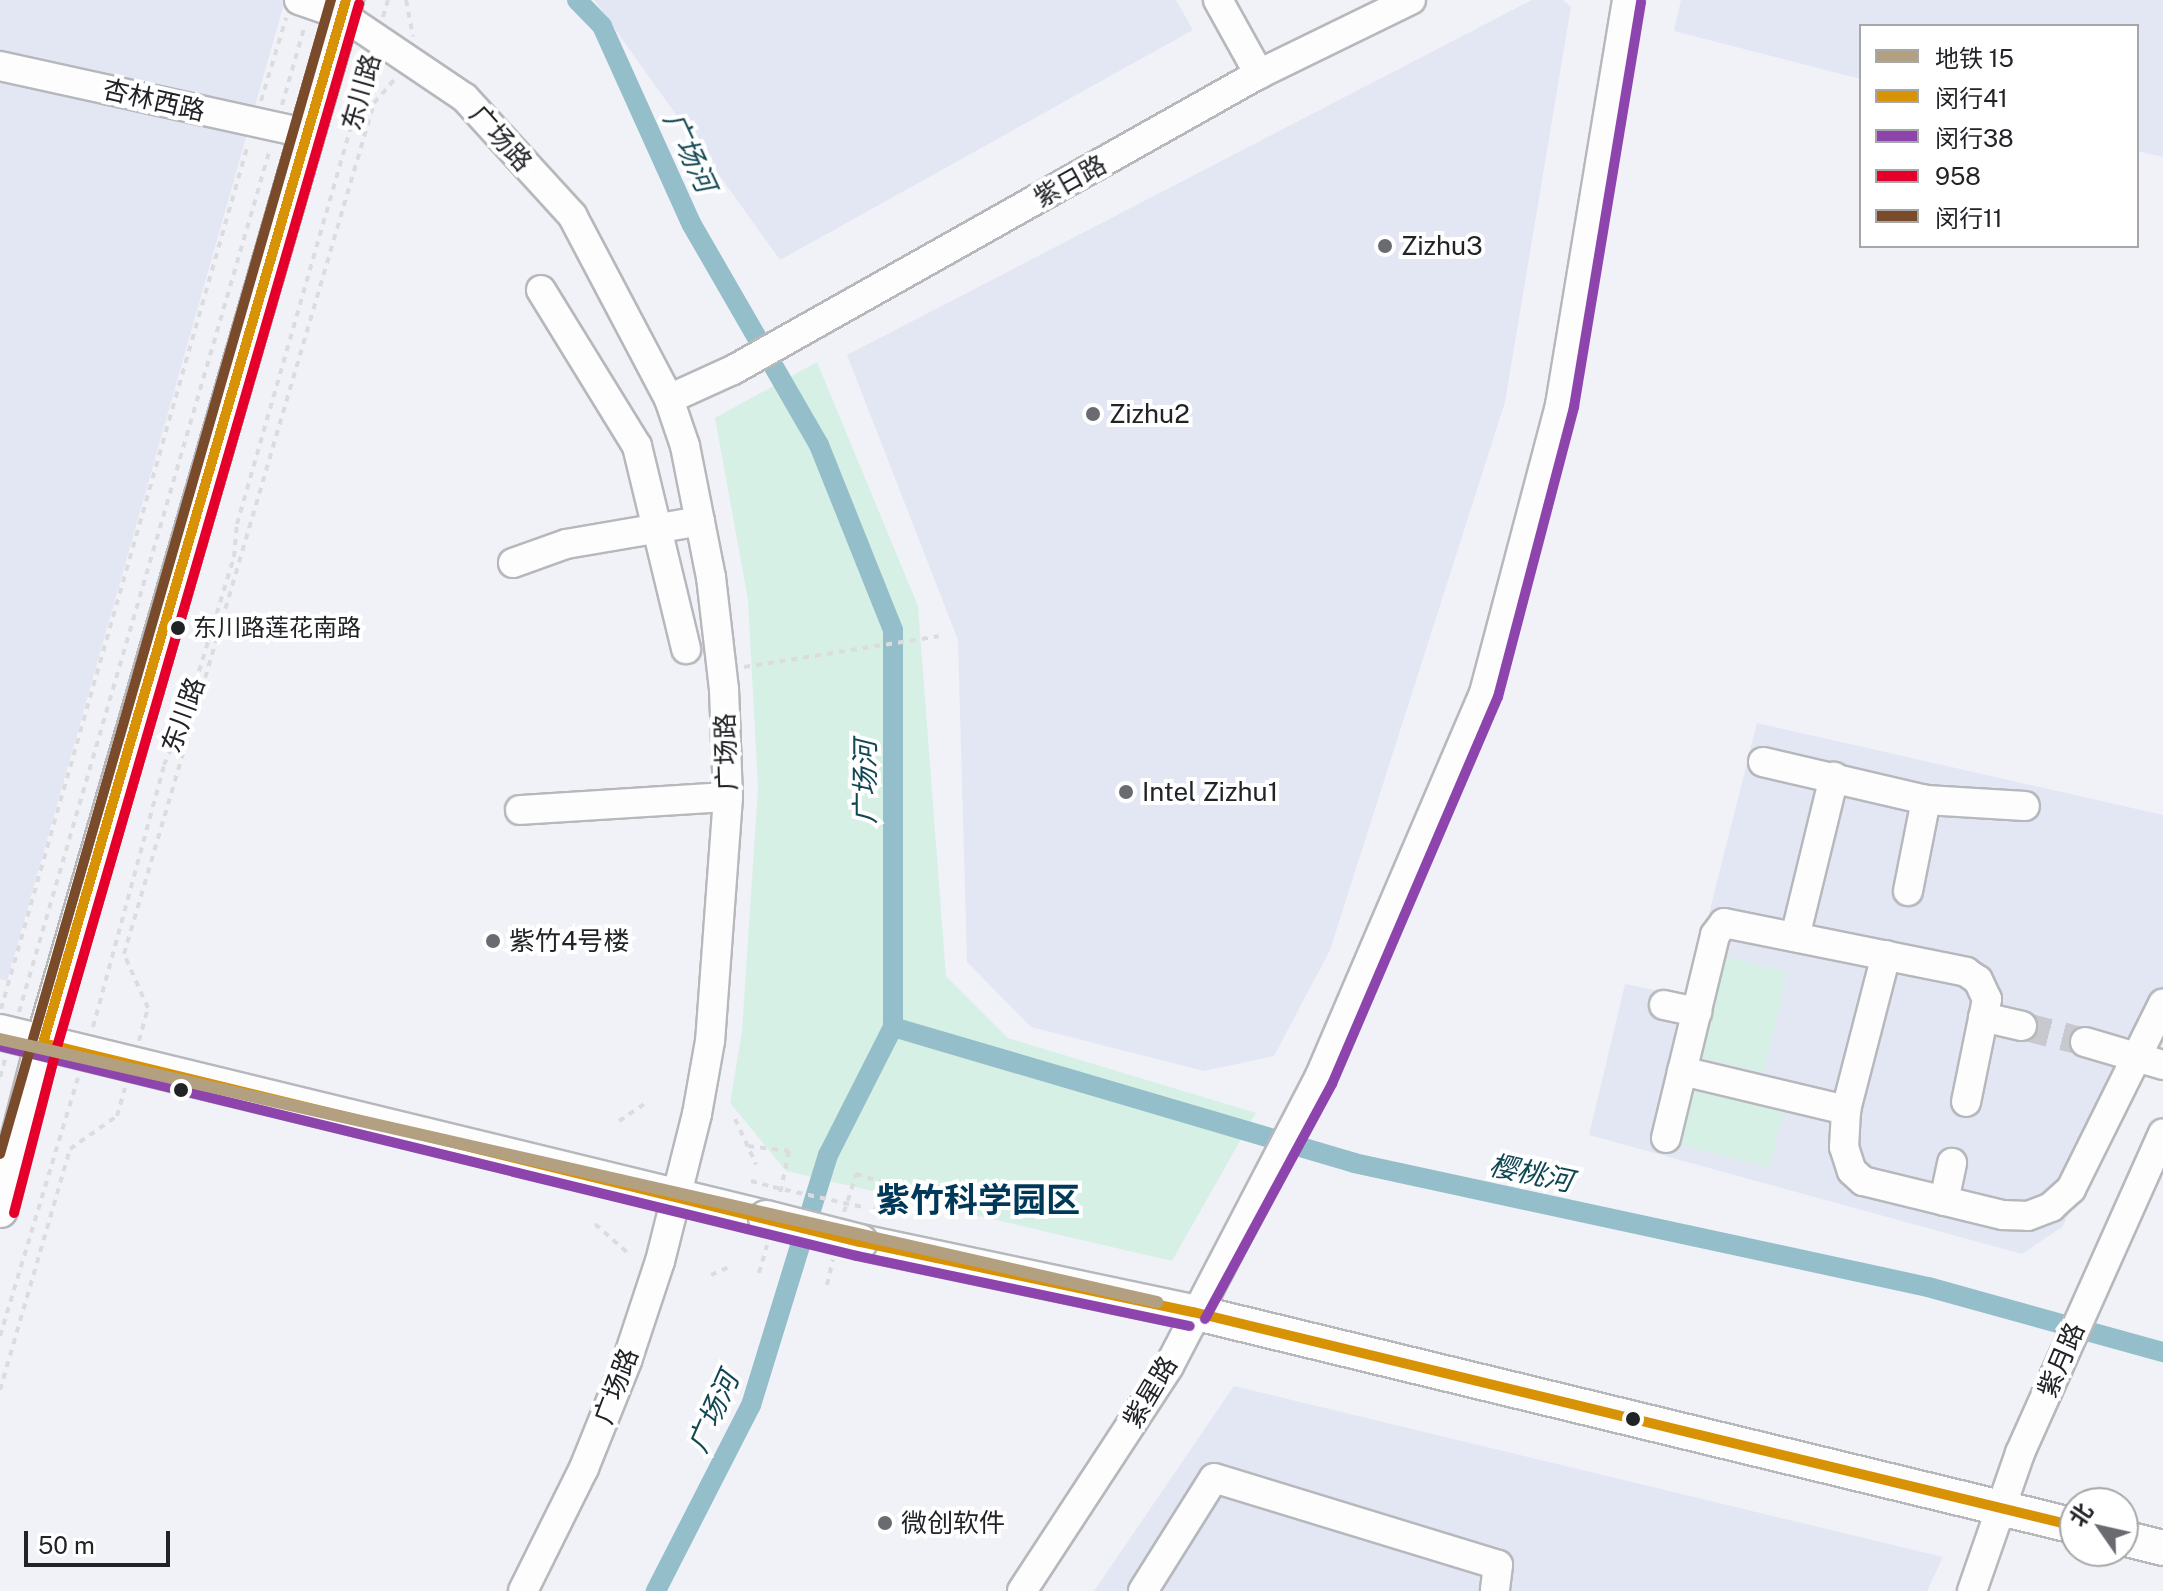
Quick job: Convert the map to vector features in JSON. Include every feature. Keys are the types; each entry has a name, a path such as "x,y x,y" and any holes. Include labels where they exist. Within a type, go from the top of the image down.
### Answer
{"main road":[{"name":"东川路","path":"0,1210 14,1030 317,7"},
{"path":"14,1030 86,1053 678,1195 770,1203 860,1242 1193,1312 2059,1522"},
{"path":"2139,1542 2163,1548"}],"street":[{"path":"1218,0 1259,74"},
{"name":"紫日路","path":"669,399 733,370 814,326 1259,74 1411,0"},
{"name":"紫星路","path":"1022,1591 1169,1366 1193,1312 1319,1078 1484,693 1560,405 1627,0"},
{"name":"广场路","path":"317,7 376,39 465,98 572,215 669,399 685,446 700,521 722,672 728,797 710,1041 678,1195 627,1361 584,1468 523,1591"},
{"name":"杏林西路","path":"0,66 280,128"},
{"path":"541,290 637,446 686,649"},
{"path":"513,563 566,544 700,521"},
{"path":"1763,762 1926,800 2025,806"},
{"path":"1795,937 1834,777"},
{"path":"520,810 728,797"},
{"path":"1908,891 1926,800"},
{"path":"1666,1138 1715,935 1724,923 1966,972 1985,988 1983,1017 1966,1102"},
{"path":"1886,955 1846,1110 1844,1147 1852,1171 1863,1181 2003,1215 2028,1216 2051,1207 2071,1189 2152,1060 2163,1004"},
{"path":"1664,1005 1697,1012"},
{"path":"1983,1017 2022,1026"},
{"path":"2085,1042 2152,1060"},
{"path":"1682,1071 1846,1110"},
{"name":"紫月路","path":"1972,1591 2053,1379 2100,1268 2163,1134"},
{"path":"1944,1201 1952,1163"},
{"path":"1143,1591 1214,1478 1498,1565 1495,1591"}],"path":[{"name":"东川路","path":"0,1336 86,1053 164,765 185,717 234,557 237,524 388,0"},
{"path":"0,1390 70,1149 117,1116 133,1064 148,1008 124,954 374,103 393,86 414,32 406,0"},
{"path":"0,1077 317,7"},
{"path":"14,1030 317,7"},
{"path":"722,672 836,649 939,636"},
{"path":"619,1121 646,1103"},
{"path":"735,1119 756,1164"},
{"path":"748,1146 789,1151 786,1171"},
{"path":"751,1181 770,1203 867,1208 890,1213 896,1186 856,1174 850,1186"},
{"path":"595,1224 629,1254"},
{"path":"711,1275 729,1267"}],"shaded area":[{"path":"0,0 285,0 7,981 0,979"},
{"path":"594,0 1176,0 1193,30 780,260"},
{"path":"1532,0 1563,0 1571,7 1505,402 1330,950 1274,1056 1204,1071 1031,1027 967,962 958,640 847,355"},
{"path":"1681,0 2163,0 2163,157 2139,151 2139,24 1859,24 1859,78 1674,31"},
{"path":"1757,723 2163,815 2163,1030 2062,1227 2022,1254 1589,1135 1625,984 1688,997"},
{"path":"1234,1386 1943,1557 1927,1591 1094,1591"}],"green space":[{"path":"817,362 918,606 946,976 1008,1038 1256,1113 1172,1261 786,1171 730,1103 742,1031 758,788 748,600 715,418"},
{"path":"1722,956 1787,971 1764,1072 1699,1057"},
{"path":"1691,1087 1784,1110 1770,1167 1677,1144"}],"waterway":[{"name":"广场河","path":"577,0 602,26 692,225 819,445 893,630 893,1027 828,1155 751,1405 656,1591"},
{"name":"樱桃河","path":"893,1027 1354,1163 1928,1287 2163,1352"}],"tunnel":[{"path":"2022,1026 2085,1042"}],"metro line":[{"name":"15","path":"0,1039 1157,1302"}],"transit line":[{"name":"闵行11","path":"0,1154 331,0"},
{"name":"闵行41","path":"43,1043 346,0"},
{"name":"闵行38","path":"1205,1319 1332,1084 1498,697 1574,407 1641,2"},
{"name":"958","path":"14,1213 57,1047 359,4"},
{"name":"闵行41","path":"43,1043 860,1242 1193,1312 2059,1522"},
{"name":"闵行38","path":"0,1046 857,1256 1190,1326"}],"place":[{"name":"Zizhu3","path":"1385,246"},
{"name":"Zizhu2","path":"1093,414"},
{"name":"东川路莲花南路","path":"178,628"},
{"name":"Intel Zizhu1","path":"1126,792"},
{"name":"紫竹4号楼","path":"493,941"},
{"name":"微创软件","path":"885,1523"}],"district":[{"name":"紫竹科学园区","path":"978,1201"}]}
